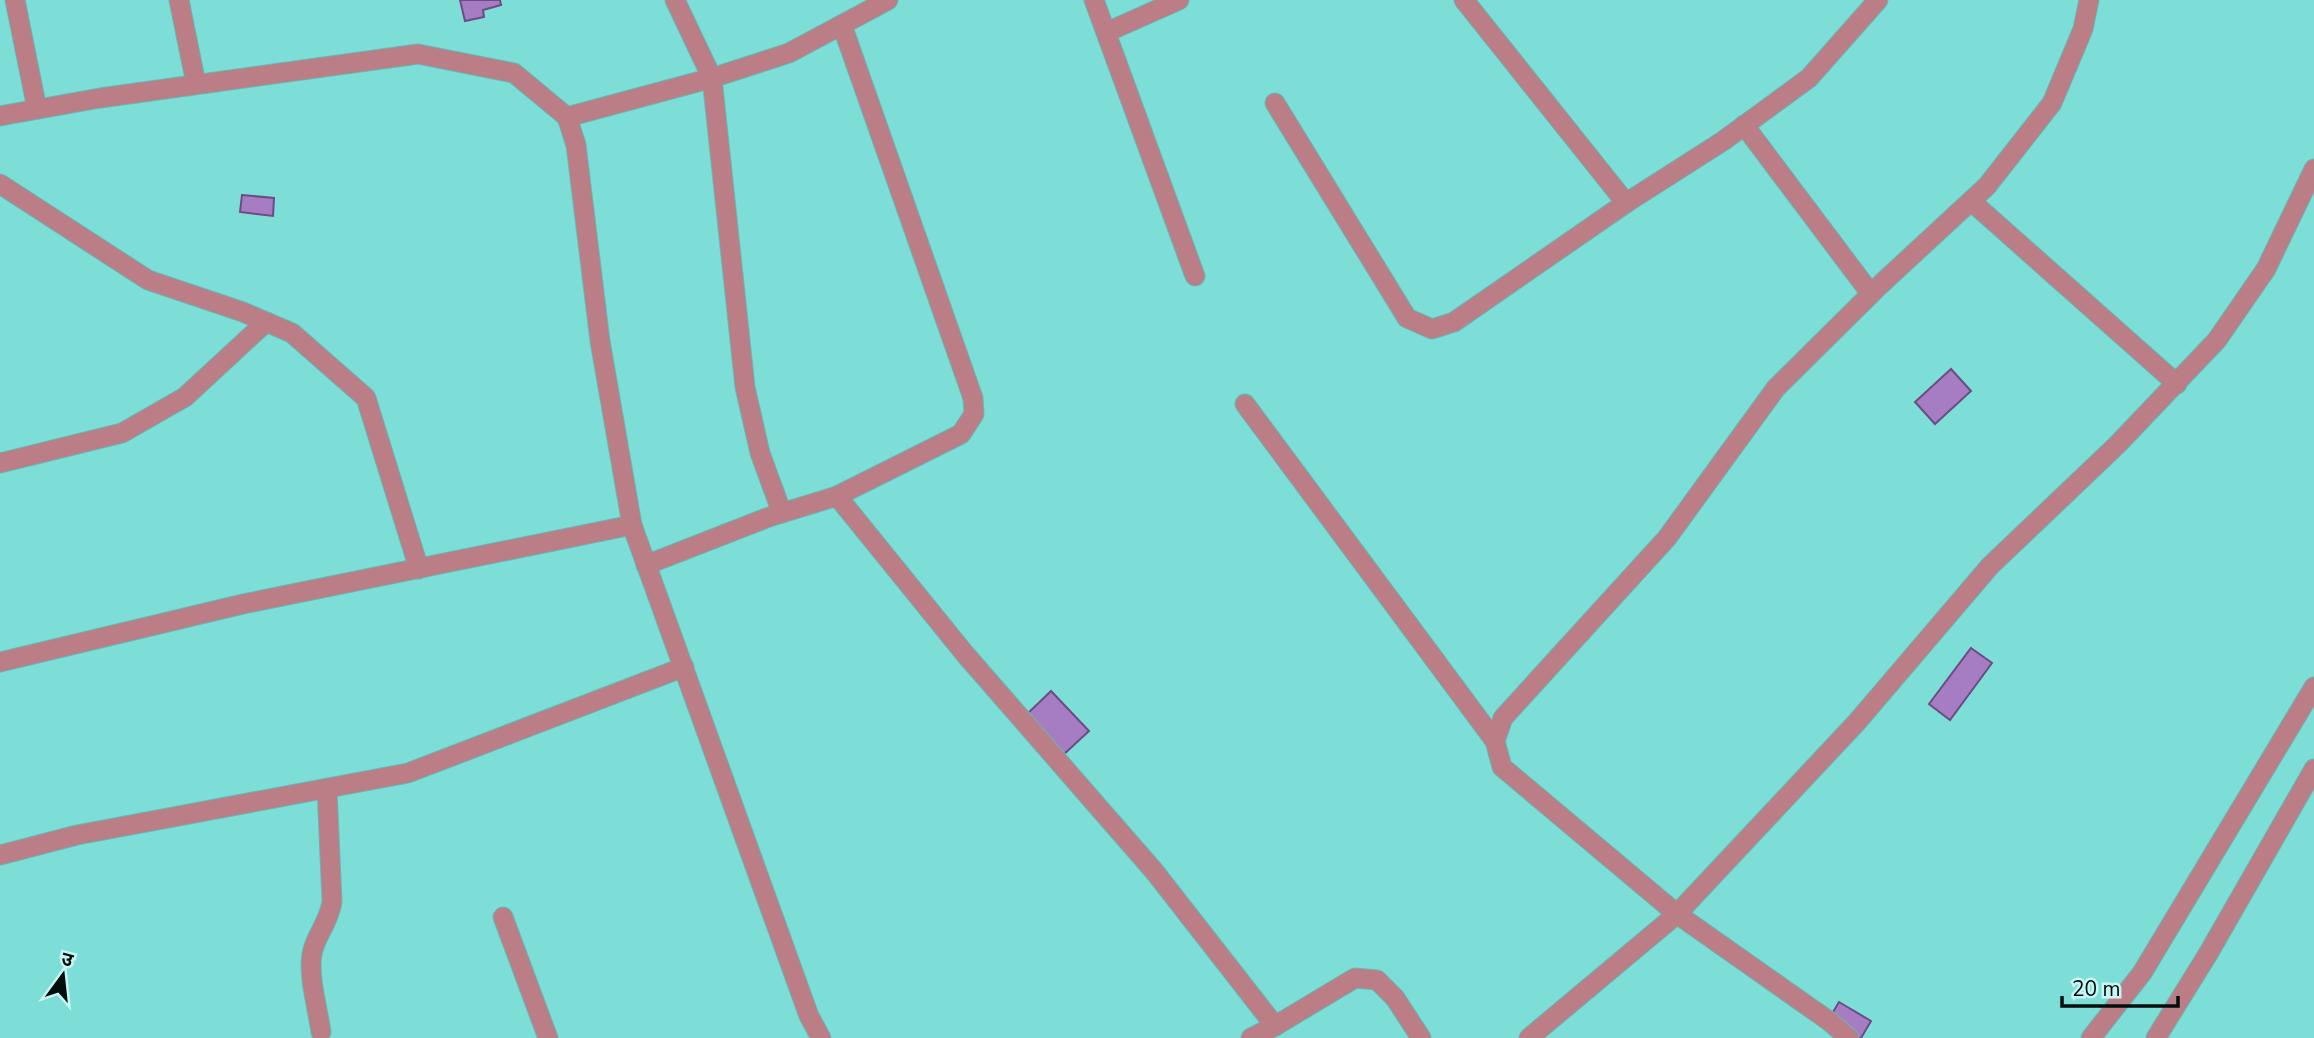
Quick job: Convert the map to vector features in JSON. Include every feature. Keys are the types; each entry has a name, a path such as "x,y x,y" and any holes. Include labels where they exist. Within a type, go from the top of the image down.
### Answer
{"street":[{"path":"15,0 37,109"},
{"path":"179,0 196,84"},
{"path":"675,0 712,78 745,387 760,453 782,513"},
{"path":"568,117 712,78 789,53 888,0"},
{"path":"1094,0 1195,276"},
{"path":"1107,32 1179,0"},
{"path":"1464,0 1626,203"},
{"path":"1275,103 1407,318 1432,329 1454,321 1809,78 1878,0"},
{"path":"1495,741 1503,718 1667,538 1776,388 1871,294 1987,186 2052,103 2083,29 2089,0"},
{"path":"646,565 782,513 837,496 961,434 974,414 973,398 842,25"},
{"path":"0,116 196,84 418,54 514,73 568,117 576,145 600,341 632,525 809,1016 821,1038"},
{"path":"1744,125 1871,294"},
{"path":"1529,1038 1677,914 1857,722 1990,566 2177,384 2217,340 2266,269 2314,169"},
{"path":"0,184 148,280 243,312 292,332 366,398 419,569"},
{"path":"1971,201 2177,384"},
{"path":"0,463 122,433 185,397 266,321"},
{"path":"1245,404 1495,741 1502,766 1677,914 1849,1038"},
{"path":"837,496 965,654 1154,871 1275,1026"},
{"path":"0,662 243,604 632,525"},
{"path":"0,855 77,835 408,773 684,667"},
{"path":"2091,1038 2142,972 2314,687"},
{"path":"2156,1038 2208,954 2314,769"},
{"path":"321,1032 310,964 312,951 330,917 332,902 327,789"},
{"path":"503,917 548,1038"},
{"path":"1251,1038 1355,978 1377,980 1395,998 1421,1038"}],"building":[{"path":"460,0 500,0 501,5 483,10 484,17 465,21"},
{"path":"242,195 274,198 273,216 240,212"},
{"path":"1951,369 1971,391 1935,424 1915,402"},
{"path":"1971,648 1992,663 1950,720 1929,704"},
{"path":"1051,691 1089,731 1062,756 1025,716"},
{"path":"1839,1002 1871,1021 1861,1038 1854,1038 1827,1022"}]}
